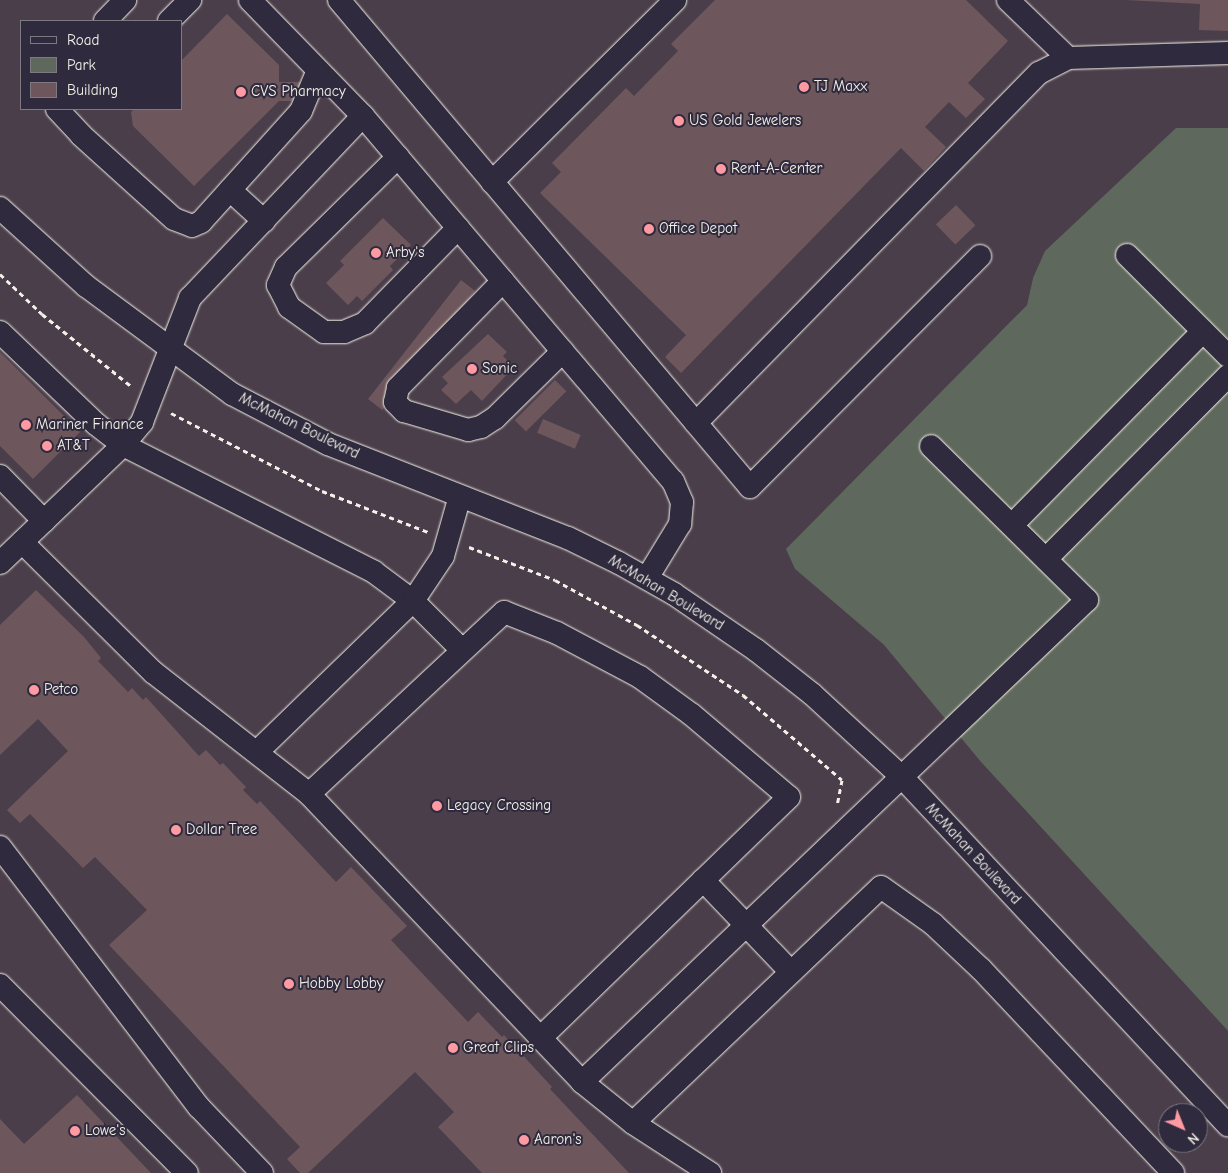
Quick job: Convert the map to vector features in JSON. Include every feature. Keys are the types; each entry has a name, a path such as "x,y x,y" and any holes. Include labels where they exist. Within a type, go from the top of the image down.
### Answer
{"street":[{"path":"106,20 125,0"},
{"path":"170,20 190,0"},
{"path":"250,0 363,116 673,481 682,502 680,524 647,578"},
{"path":"339,0 750,487 980,256"},
{"path":"492,182 675,0"},
{"path":"1008,0 1068,58"},
{"path":"696,423 1039,73 1068,58 1228,53"},
{"path":"70,113 174,219 192,226 201,222 301,111 318,70"},
{"path":"363,116 190,298 168,349 142,422 123,445 44,521 7,552 153,672 258,752 309,794 582,1082 633,1123 710,1173"},
{"path":"398,156 286,267 278,285 289,307 324,332 344,332 364,323 458,228"},
{"path":"230,190 264,221"},
{"name":"McMahan Boulevard","path":"0,208 86,286 168,349 232,394 276,419 328,444 568,538 647,578 756,650 812,694 902,777 1228,1125"},
{"path":"1127,255 1228,356"},
{"path":"504,281 398,388 395,402 404,411 468,430 481,427 495,418 563,351"},
{"path":"1012,526 1203,331"},
{"path":"0,332 96,424 123,445 374,572 413,601 462,650"},
{"path":"1046,559 1228,376"},
{"path":"582,1082 1087,600 931,446"},
{"path":"0,476 44,521"},
{"path":"258,752 413,601 443,556 460,496"},
{"path":"309,794 504,612 557,633 640,677 691,714 789,797 540,1038"},
{"path":"0,847 199,1107 262,1173"},
{"path":"703,880 791,972"},
{"path":"633,1123 881,887 933,924 981,968 1174,1173"},
{"path":"0,985 187,1173"}],"shaded area":[{"path":"0,0 1228,0 1228,128 1176,128 1033,278 1027,305 787,549 795,569 884,645 981,762 1228,1031 1228,1173 0,1173"}],"green space":[{"path":"1176,128 1228,128 1228,1031 981,762 884,645 795,569 786,549 1027,305 1033,278 1045,251"}],"building":[{"path":"715,0 966,0 1008,41 968,83 985,99 966,118 949,102 925,127 946,147 924,171 901,148 681,373 665,357 686,335 540,193 561,172 552,163 626,88 634,96 678,51 671,44"},
{"path":"1125,0 1228,0 1228,31 1199,30 1200,4"},
{"name":"CVS Pharmacy","path":"227,14 279,65 279,82 300,82 301,101 279,101 194,186 133,126 131,112 133,110 182,110 182,60"},
{"path":"956,205 975,225 955,245 936,224"},
{"name":"Arby's","path":"383,218 411,245 390,266 393,270 362,301 357,296 348,305 326,283 344,265 340,261"},
{"path":"461,280 475,291 382,410 368,399"},
{"name":"Sonic","path":"488,334 507,352 503,356 514,367 482,401 471,390 456,404 441,390 448,383 442,377"},
{"path":"0,352 80,432 33,479 0,446"},
{"path":"555,380 566,391 526,432 515,420"},
{"path":"543,419 581,435 575,449 537,433"},
{"path":"36,590 84,637 101,658 98,661 128,692 132,688 143,700 146,697 199,756 206,750 220,765 223,763 246,787 243,790 257,804 260,801 336,882 351,867 407,926 391,940 468,1022 478,1012 502,1037 504,1035 552,1087 550,1089 629,1173 482,1173 438,1127 454,1112 415,1072 308,1173 300,1173 287,1159 300,1147 109,945 147,910 95,857 83,868 30,814 20,823 7,810 68,751 38,719 0,755 0,625"},
{"name":"Lowe's","path":"77,1095 151,1173 0,1173 0,1119 24,1144"}],"place":[{"name":"TJ Maxx","path":"804,87"},
{"name":"CVS Pharmacy","path":"241,92"},
{"name":"US Gold Jewelers","path":"679,121"},
{"name":"Rent-A-Center","path":"721,169"},
{"name":"Office Depot","path":"649,229"},
{"name":"Arby's","path":"376,253"},
{"name":"Sonic","path":"472,369"},
{"name":"Mariner Finance","path":"26,425"},
{"name":"AT&T","path":"47,446"},
{"name":"Petco","path":"34,690"},
{"name":"Legacy Crossing","path":"437,806"},
{"name":"Dollar Tree","path":"176,830"},
{"name":"Hobby Lobby","path":"289,984"},
{"name":"Great Clips","path":"453,1048"},
{"name":"Lowe's","path":"75,1131"},
{"name":"Aaron's","path":"524,1140"}]}
